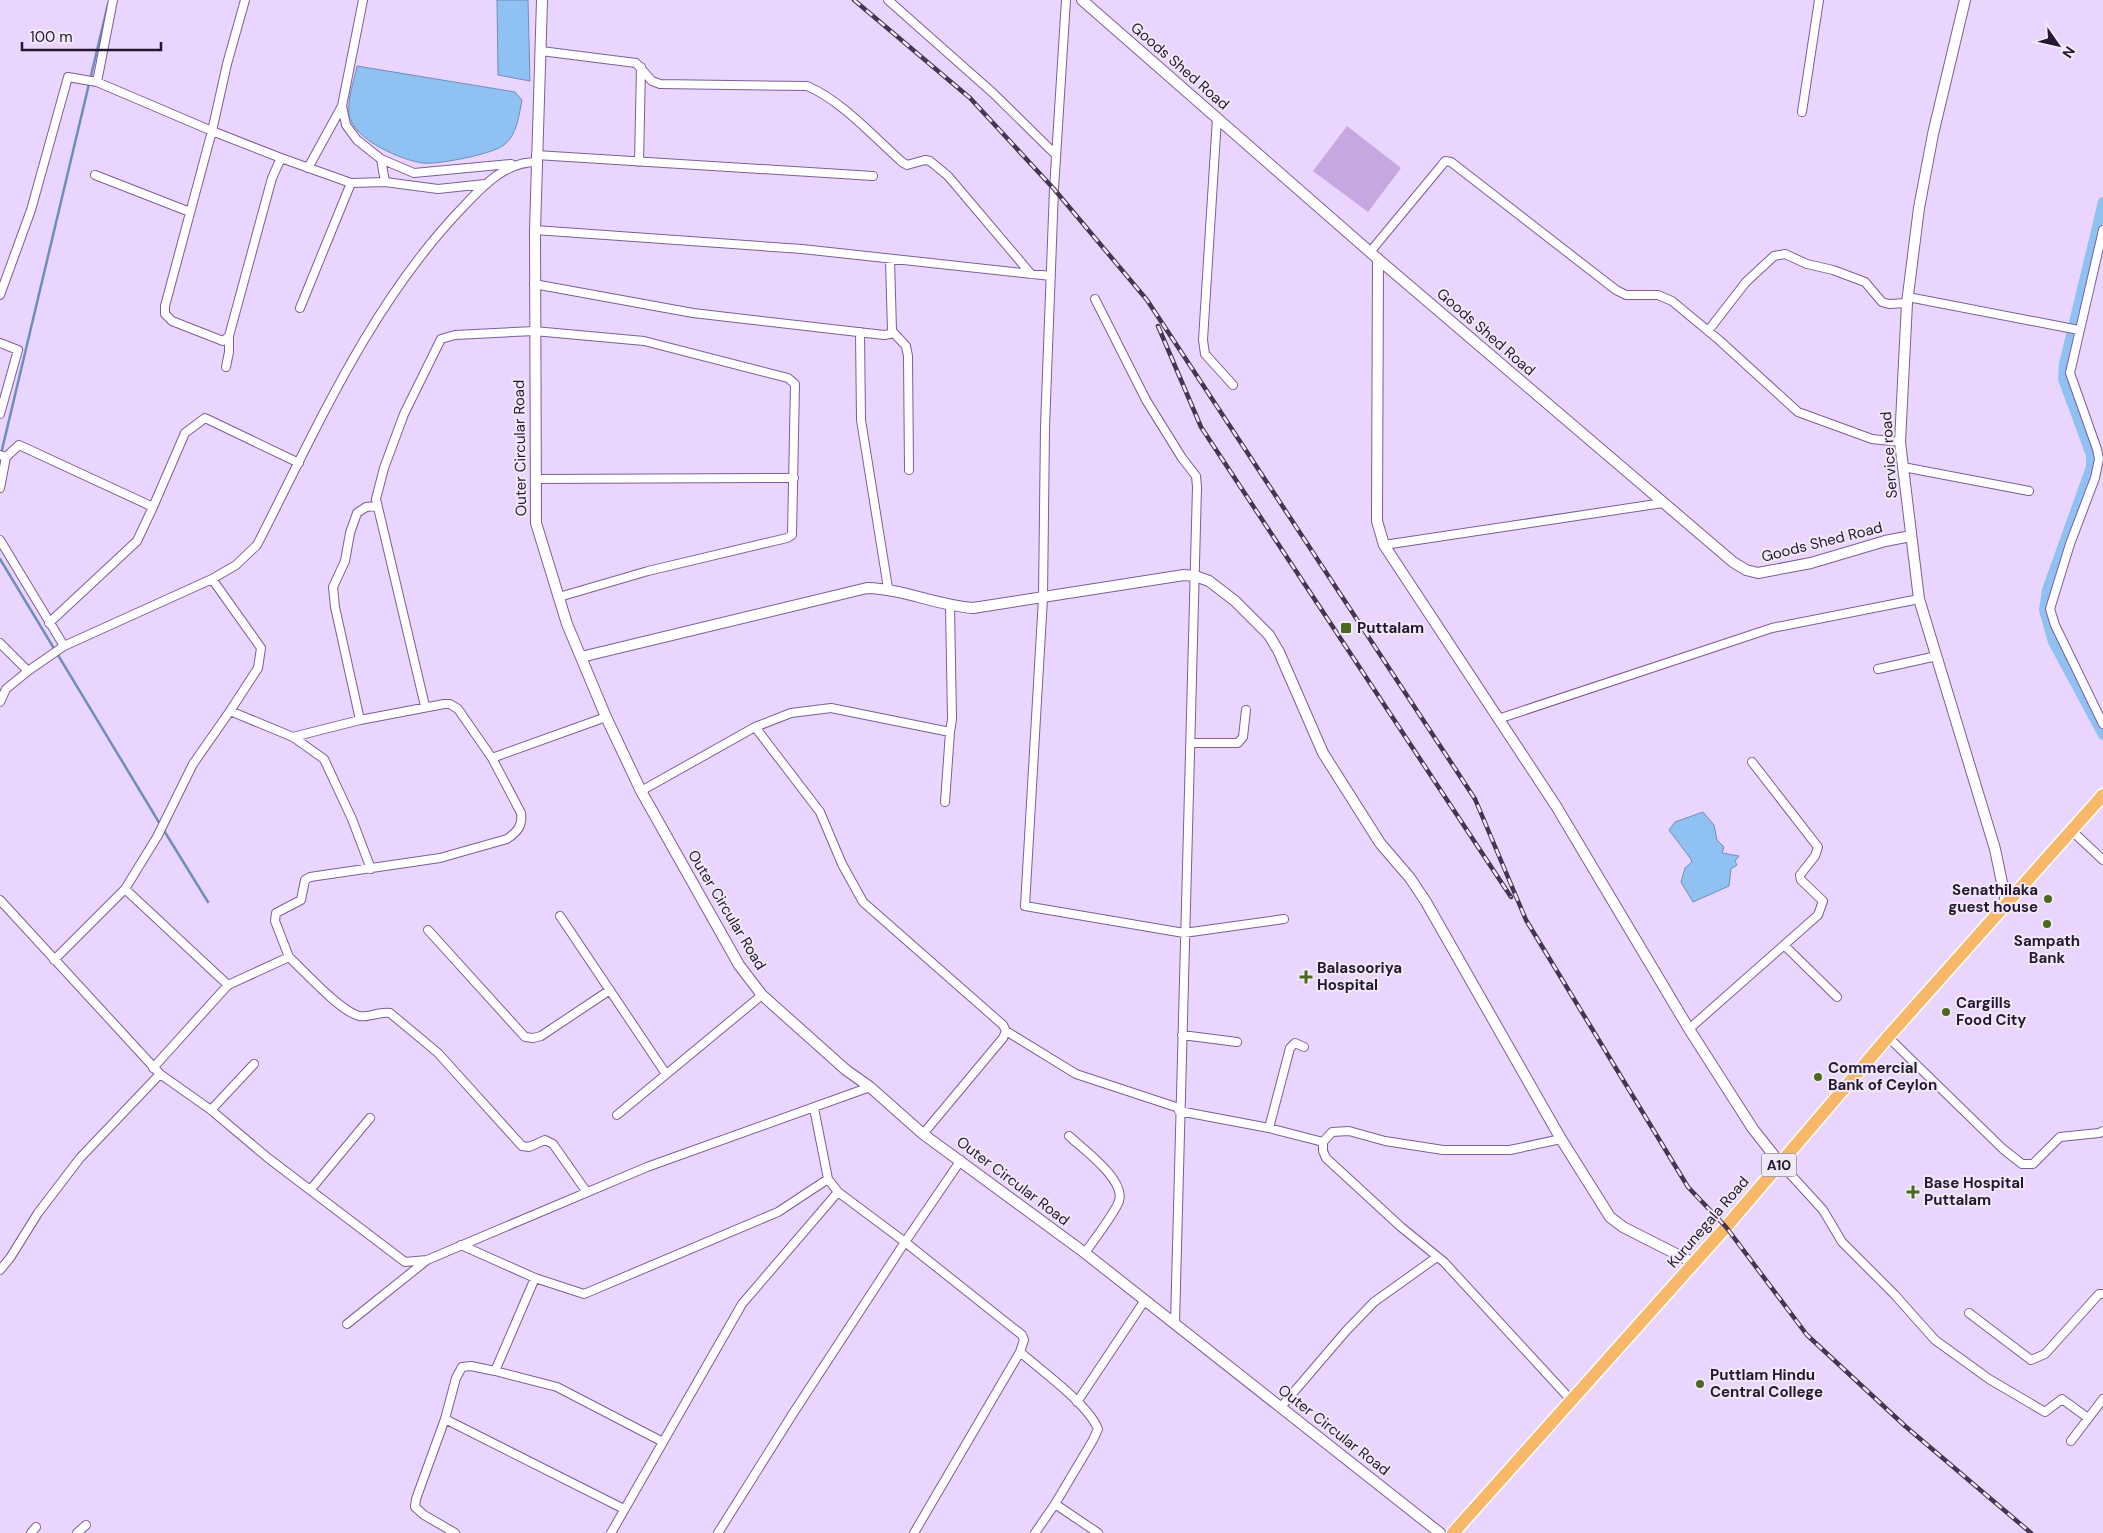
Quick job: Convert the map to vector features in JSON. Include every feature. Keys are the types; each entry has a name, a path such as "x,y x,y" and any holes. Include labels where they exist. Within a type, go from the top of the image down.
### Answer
{"highway":[{"name":"Kurunegala Road","path":"1453,1533 1694,1263 1888,1036 2103,795"}],"street":[{"path":"97,82 113,0"},
{"path":"229,336 223,341 172,321 165,314 165,306 245,0"},
{"path":"308,168 342,106 363,0"},
{"name":"Outer Circular Road","path":"542,0 541,51 533,160 536,523 559,597 606,717 641,791 739,965 762,995 846,1070 870,1087 923,1134 961,1160 1085,1253 1440,1533"},
{"path":"888,0 986,87 1056,155"},
{"path":"1066,0 1056,155 1051,276 1045,427 1042,598 1025,906 1184,934 1284,919"},
{"name":"Goods Shed Road","path":"1082,0 1374,255 1733,562 1746,570 1758,573 1811,563 1885,541 1911,536"},
{"path":"1802,112 1819,0"},
{"name":"Service road","path":"1965,0 1933,134 1919,208 1908,300 1900,442 1919,599 1995,849 2006,902"},
{"path":"541,51 636,62 652,81 660,84 806,86 815,90 840,107 902,162 907,165 925,160 948,176 1030,274"},
{"path":"639,162 641,67"},
{"path":"0,295 31,210 68,77 97,82 281,158 351,183 385,182 438,189 485,184"},
{"path":"342,106 346,125 357,140 381,159 414,173 483,168 533,160 639,162 873,176"},
{"path":"1216,118 1203,340 1206,354 1233,385"},
{"path":"226,366 229,352 229,336 272,178 281,158"},
{"path":"381,159 385,182"},
{"path":"0,702 6,689 51,654 212,579 236,565 257,545 345,373 389,300 450,221 485,184 503,170 533,160"},
{"path":"1900,442 1872,439 1798,412 1672,301 1658,295 1626,295 1616,290 1451,162 1445,161 1374,255 1377,521 1384,545 1556,806 1689,1029 1753,1129 1780,1163 1823,1210 1842,1242 1894,1294 1934,1340 1988,1379 2045,1412 2062,1399 2088,1418"},
{"path":"95,175 190,212"},
{"path":"300,308 351,183"},
{"path":"535,230 802,250 1051,276"},
{"path":"2103,230 2078,330 2070,373 2099,459 2095,478 2070,544 2050,609 2055,625 2103,724"},
{"path":"1708,331 1746,282 1765,262 1774,256 1785,254 1807,264 1833,270 1865,282 1882,302 1889,304 1908,300 2078,330"},
{"path":"890,259 892,331 906,346 908,356 909,470"},
{"path":"534,284 693,313 884,335 890,334 892,331"},
{"path":"1096,299 1146,400 1182,458 1196,476 1191,743 1179,1110 1175,1323"},
{"path":"425,706 376,499 384,468 404,414 441,339 455,335 534,331 644,341 792,380 795,384 792,535 787,538 648,571 559,597"},
{"path":"860,332 861,420 888,588"},
{"path":"0,343 18,350 0,414"},
{"path":"49,623 137,541 185,433 205,418 299,463"},
{"path":"0,488 3,456 19,445 153,507"},
{"path":"1903,467 2028,491"},
{"path":"535,479 794,478"},
{"path":"1384,545 1663,503"},
{"path":"360,720 335,607 333,587 345,561 350,533 357,513 366,508 377,506"},
{"path":"0,540 49,623 61,648"},
{"path":"581,657 867,588 888,588 950,606 973,608 1184,575 1195,576 1209,581 1235,601 1269,635 1279,652 1323,753 1380,842 1410,878 1426,902 1561,1139 1610,1217 1623,1227 1694,1263"},
{"path":"54,960 125,890 158,837 193,764 258,668 261,648 212,579"},
{"path":"1498,719 1772,628 1919,599"},
{"path":"946,802 952,719 950,606"},
{"path":"0,643 28,671"},
{"path":"1878,669 1937,656"},
{"path":"293,738 360,720 425,706 450,704 458,709 492,758 521,813 522,821 515,834 507,840 440,858 310,877 305,880 301,900 276,913 275,921 289,957 347,1011 360,1016 384,1012 390,1013 438,1054 522,1146 529,1147 545,1140 553,1144 586,1191"},
{"path":"641,791 755,727 791,713 831,708 950,732"},
{"path":"1191,743 1238,743 1243,737 1246,710"},
{"path":"230,711 293,738 324,759 352,819 371,869"},
{"path":"492,758 606,717"},
{"path":"755,727 820,812 842,864 863,902 1004,1025 1006,1031 1076,1074 1179,1110 1269,1128 1323,1142"},
{"path":"1689,1029 1818,915 1823,901 1801,880 1800,874 1815,856 1818,848 1752,762"},
{"path":"2071,830 2103,860"},
{"path":"125,890 228,985"},
{"path":"0,900 160,1074 211,1110 268,1158 405,1262 427,1260"},
{"path":"560,916 666,1074"},
{"path":"428,930 525,1037 541,1036 610,990"},
{"path":"1785,946 1836,997"},
{"path":"153,1068 228,985 289,957"},
{"path":"617,1114 762,995"},
{"path":"923,1134 1003,1038 1006,1031"},
{"path":"1182,1035 1237,1042"},
{"path":"1888,1036 2003,1149 2022,1164 2033,1164 2060,1137 2099,1133 2103,1130"},
{"path":"1269,1128 1290,1048 1295,1044 1304,1047"},
{"path":"211,1110 254,1064"},
{"path":"0,1270 10,1258 38,1213 80,1158 160,1074"},
{"path":"347,1324 427,1260 460,1245 647,1167 870,1087"},
{"path":"814,1108 828,1179 838,1192 905,1242 1022,1336 1024,1340 1020,1352 914,1533"},
{"path":"311,1189 370,1118"},
{"path":"1561,1139 1510,1150 1443,1150 1385,1140 1349,1130 1332,1132 1323,1142 1323,1151 1326,1158 1400,1227 1437,1257 1571,1400"},
{"path":"1069,1136 1115,1180 1119,1190 1119,1200 1085,1253"},
{"path":"718,1533 792,1415 961,1160"},
{"path":"460,1245 534,1278 584,1294 778,1212 828,1179"},
{"path":"611,1533 742,1304 838,1192"},
{"path":"1281,1406 1346,1331 1374,1302 1437,1257"},
{"path":"495,1371 534,1278"},
{"path":"1969,1313 2031,1360 2045,1354 2100,1294 2103,1294"},
{"path":"1077,1402 1145,1300"},
{"path":"1020,1352 1077,1402 1094,1419 1098,1429 1055,1504 1035,1533"},
{"path":"455,1533 424,1515 415,1507 416,1498 445,1419 456,1378 462,1367 471,1366 495,1371 557,1387 663,1442"},
{"path":"2072,1441 2103,1399"},
{"path":"445,1419 624,1509"},
{"path":"1055,1504 1098,1533"},
{"path":"78,1533 86,1525"}],"shaded area":[{"path":"1347,126 1401,168 1368,212 1313,171"}],"water":[{"path":"497,0 528,0 530,81 498,75"},
{"path":"357,66 515,92 522,100 515,130 504,145 477,155 452,161 430,163 403,158 369,140 353,124 349,115 349,109"},
{"path":"1703,812 1714,825 1717,840 1724,847 1722,853 1739,856 1735,861 1737,865 1731,869 1729,886 1693,902 1681,882 1685,868 1692,862 1691,859 1669,830 1675,822"}],"waterway":[{"path":"1,454 108,4"},
{"path":"2103,202 2064,364 2063,379 2091,455 2091,467 2047,590 2044,610 2053,642 2103,735"},
{"path":"0,559 160,824"},
{"path":"163,829 208,902"}],"railway":[{"path":"854,0 970,98 1054,189 1147,300 1475,799 1526,920 1688,1187 1726,1227 1807,1335 1905,1426 2031,1533"},
{"path":"1158,326 1201,427 1511,897"}],"place":[{"name":"Puttalam","path":"1346,628"},
{"name":"Senathilaka guest house","path":"2048,899"},
{"name":"Sampath Bank","path":"2047,924"},
{"name":"Balasooriya Hospital","path":"1306,977"},
{"name":"Cargills Food City","path":"1946,1012"},
{"name":"Commercial Bank of Ceylon","path":"1818,1077"},
{"name":"Base Hospital Puttalam","path":"1913,1192"},
{"name":"Puttlam Hindu Central College","path":"1700,1384"}]}
